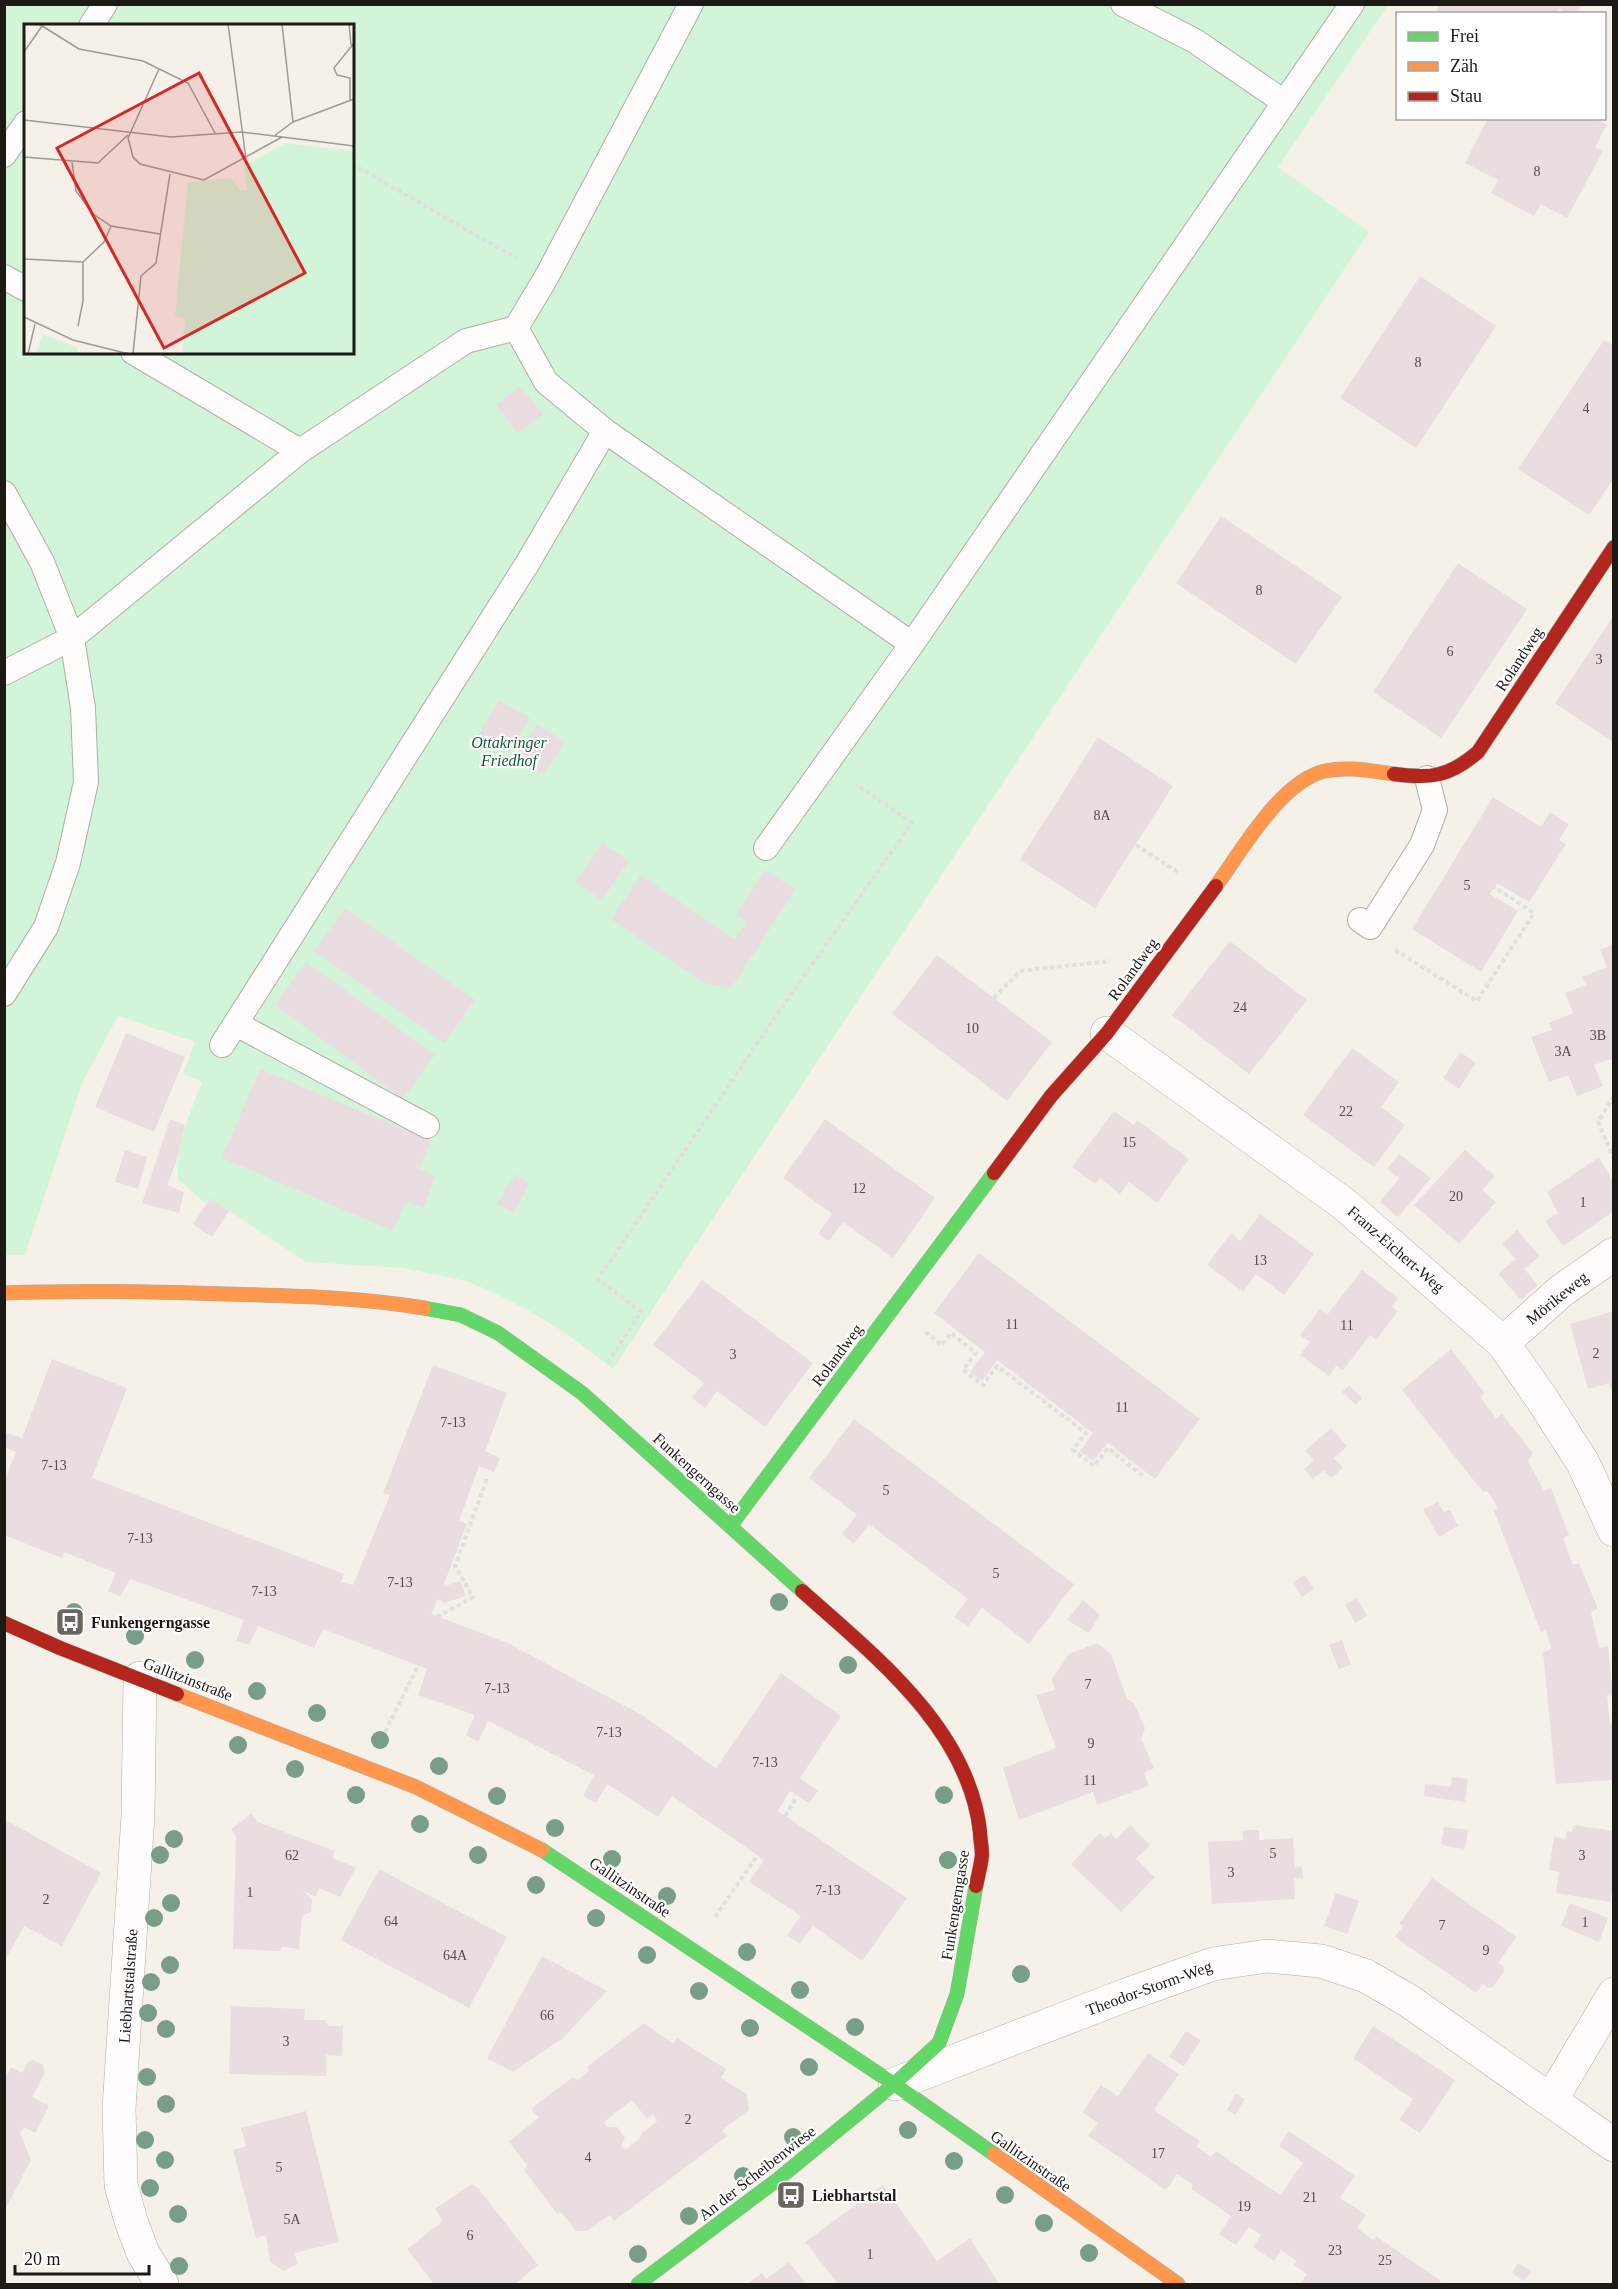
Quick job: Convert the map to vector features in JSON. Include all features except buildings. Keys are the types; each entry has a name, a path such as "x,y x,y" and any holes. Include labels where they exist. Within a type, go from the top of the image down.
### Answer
{"street":[{"name":"Rolandweg","path":"731,1525 1051,1096 1107,1033 1267,815 1292,787 1318,772 1336,768 1427,778 1443,775 1466,763 1478,752 1614,547"},
{"name":"Franz-Eichert-Weg","path":"1107,1033 1344,1204 1503,1343 1583,1463 1614,1530"},
{"name":"Mörikeweg","path":"1503,1343 1562,1291 1614,1254"},
{"name":"Funkengerngasse","path":"4,1293 72,1290 316,1297 389,1302 460,1316 498,1333 582,1393 731,1525 878,1659 924,1710 958,1758 977,1806 982,1854 957,1994 939,2043 894,2084"},
{"name":"Gallitzinstraße","path":"4,1623 60,1648 417,1787 551,1854 894,2084 1178,2284"},
{"name":"Liebhartstalstraße","path":"140,1678 138,1815 119,2108 121,2185 143,2253 162,2284"},
{"name":"Theodor-Storm-Weg","path":"894,2084 1213,1964 1267,1956 1321,1961 1366,1976 1409,2001 1614,2145"},
{"path":"1551,2100 1614,1994"},
{"name":"An der Scheibenwiese","path":"638,2284 777,2180 894,2084"}],"lane":[{"path":"92,24 105,4"},
{"path":"4,673 72,638 300,451 466,341 516,328 547,276 690,4"},
{"path":"1123,4 1195,41 1284,102"},
{"path":"766,848 912,644 1352,4"},
{"path":"4,155 24,126"},
{"path":"4,277 24,288"},
{"path":"516,328 546,382 605,431 912,644"},
{"path":"136,354 300,451"},
{"path":"222,1045 527,564 605,431"},
{"path":"4,493 42,562 72,638 83,708 86,782 68,863 46,927 4,994"},
{"path":"1365,924 1422,845 1435,810 1427,778"},
{"path":"236,1024 427,1126"}],"path":[{"path":"354,165 547,276"},
{"path":"607,1365 641,1312 598,1279 777,1014 912,823 826,763"},
{"path":"1136,845 1186,878"},
{"path":"1365,924 1381,940 1477,1001 1534,913 1494,887"},
{"path":"994,998 1020,971 1114,960"},
{"path":"1614,1096 1598,1122 1614,1159"},
{"path":"893,1308 942,1345 951,1333 976,1353 963,1370 983,1385 997,1366 1086,1433 1073,1450 1094,1466 1108,1448 1143,1476"},
{"path":"437,1617 473,1597 455,1566 488,1476"},
{"path":"368,1767 418,1666"},
{"path":"785,1816 796,1798"},
{"path":"693,1948 757,1856"}],"green space":[{"name":"Ottakringer Friedhof","path":"4,5 1388,5 1278,167 1369,232 613,1369 570,1336 533,1313 466,1281 403,1268 306,1262 211,1199 205,1203 178,1179 179,1153 202,1082 183,1074 195,1042 118,1016 82,1083 25,1255 5,1255"}],"traffic: fast":[{"path":"731,1525 994,1173"},
{"path":"424,1308 461,1315 498,1333 582,1393 802,1591"},
{"path":"542,1850 894,2084 994,2154"},
{"path":"638,2284 777,2180 894,2084 939,2043 957,1994 976,1886"}],"traffic: slow":[{"path":"1216,886 1250,836 1278,802 1309,777 1325,771 1342,769 1394,774"},
{"path":"4,1293 116,1292 277,1295 351,1299 424,1308"},
{"path":"177,1694 416,1787 542,1850"},
{"path":"994,2154 1178,2284"}],"traffic: jam":[{"path":"1394,774 1418,776 1439,774 1458,767 1478,752 1614,547"},
{"path":"994,1173 1051,1096 1107,1033 1216,886"},
{"path":"802,1591 888,1669 914,1697 938,1728 958,1760 972,1795 980,1832 982,1855 976,1886"},
{"path":"4,1623 60,1648 177,1694"}],"place":[{"name":"Funkengerngasse","path":"70,1622"},
{"name":"Liebhartstal","path":"791,2195"}]}
